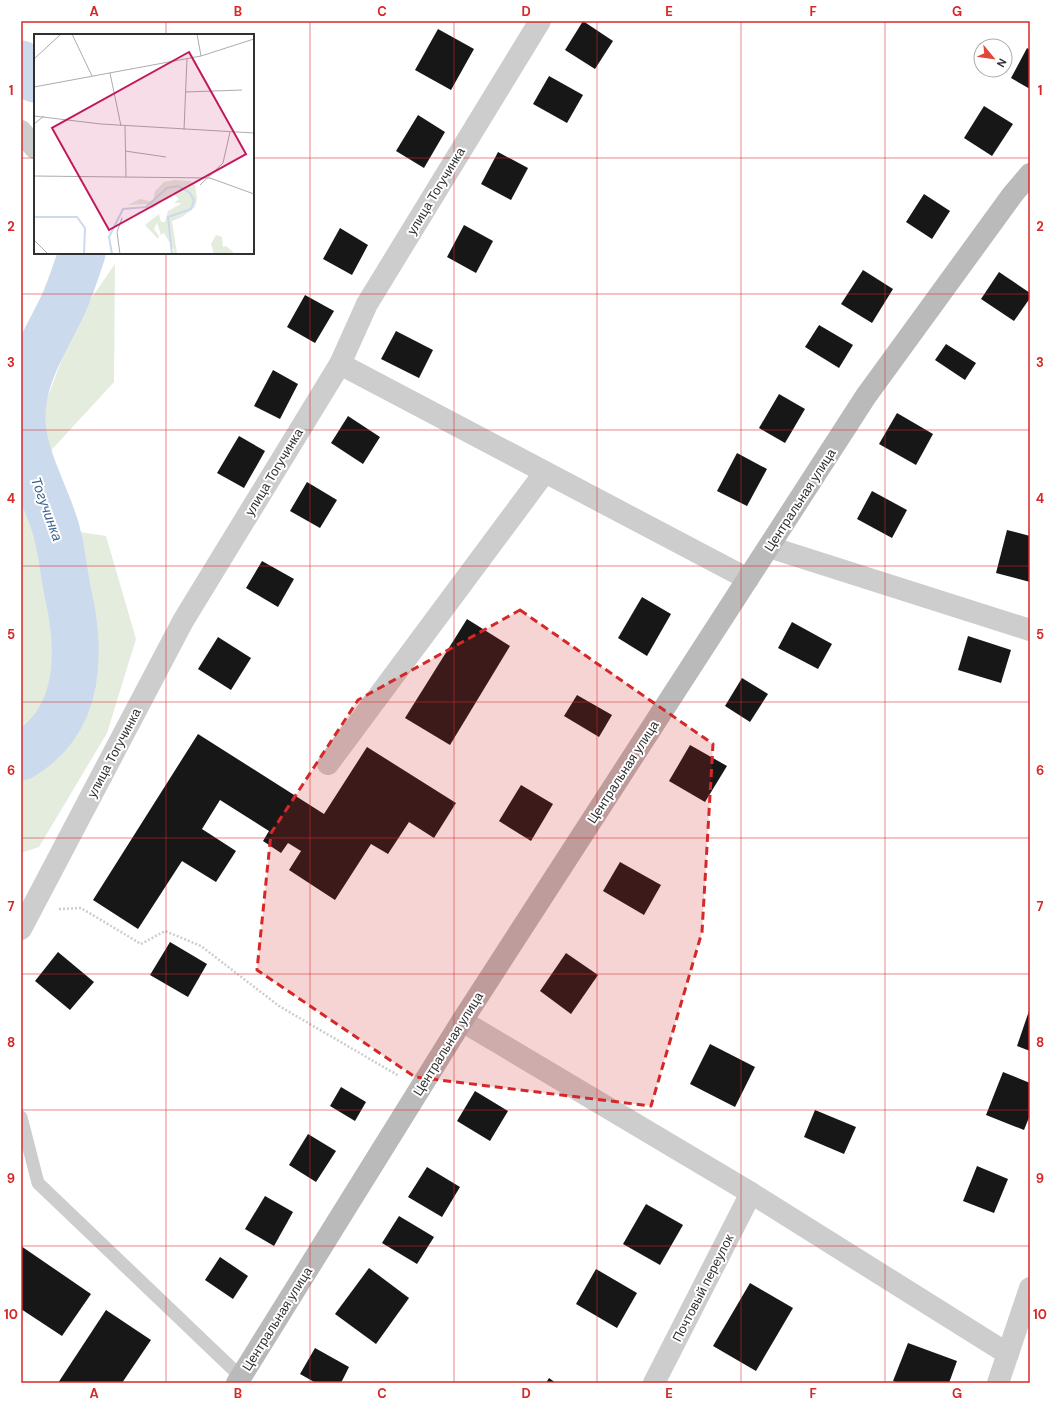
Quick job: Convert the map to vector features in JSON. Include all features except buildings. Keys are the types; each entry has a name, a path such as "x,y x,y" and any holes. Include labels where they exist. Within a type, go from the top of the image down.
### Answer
{"main road":[{"name":"Центральная улица","path":"239,1380 462,1021 866,396 1013,194 1030,174"}],"street":[{"name":"улица Тогучинка","path":"21,929 183,621 340,364 367,304 540,21"},
{"path":"21,132 34,147"},
{"path":"340,364 748,579"},
{"path":"328,764 545,472"},
{"path":"769,548 1030,630"},
{"path":"462,1021 751,1194 1008,1354"},
{"name":"Почтовый переулок","path":"654,1383 751,1194"},
{"path":"998,1383 1030,1288"}],"lane":[{"path":"21,1117 38,1183 239,1380"}],"path":[{"path":"31,910 81,908 142,944 165,931 201,946 279,1006 420,1088"}],"highlighted area":[{"path":"520,610 713,744 702,932 651,1106 415,1077 257,970 271,833 358,700"}],"shaded area":[{"path":"115,264 114,382 33,470 74,531 106,536 136,639 107,733 39,847 21,853 21,440 38,423 77,319"}],"waterway":[{"name":"Тогучинка","path":"21,64 34,78"},
{"name":"Тогучинка","path":"21,757 39,744 53,729 63,713 70,695 74,676 75,635 59,543 52,517 29,459 23,435 22,406 34,362 65,301 82,254"}]}
